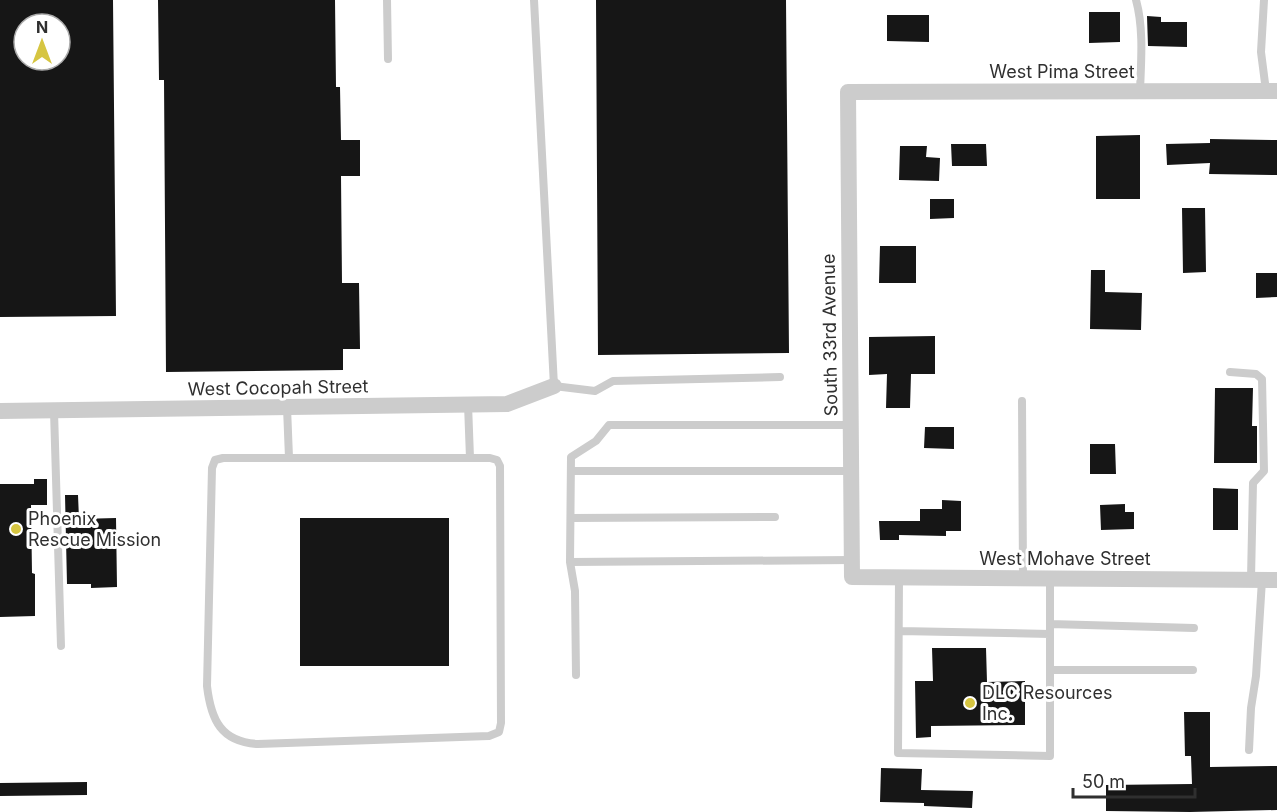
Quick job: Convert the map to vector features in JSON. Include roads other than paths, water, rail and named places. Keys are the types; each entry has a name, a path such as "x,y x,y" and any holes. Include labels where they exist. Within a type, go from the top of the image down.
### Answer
{"street":[{"name":"West Pima Street","path":"848,92 1271,91"},
{"name":"South 33rd Avenue","path":"848,92 852,577"},
{"name":"West Cocopah Street","path":"0,411 507,404 554,386"},
{"name":"West Mohave Street","path":"852,577 1263,580"}],"lane":[{"path":"387,0 388,59"},
{"path":"534,0 554,386 595,391 612,381 780,377"},
{"path":"1136,0 1141,58 1140,91"},
{"path":"1264,0 1261,52 1271,91"},
{"path":"1230,372 1256,374 1262,379 1264,471 1253,483 1263,580 1249,750"},
{"path":"1022,401 1023,578"},
{"path":"468,404 470,458"},
{"path":"287,407 289,458"},
{"path":"54,411 61,646"},
{"path":"576,675 575,591 570,562 571,457 596,441 609,425 851,425"},
{"path":"223,458 470,458 493,458 501,466 501,723 499,732 489,735 249,744 233,740 226,735 213,712 208,692 212,468 215,460 223,458"},
{"path":"571,471 850,471"},
{"path":"571,518 775,517"},
{"path":"570,562 852,560"},
{"path":"899,577 898,753 1050,756 1050,578"},
{"path":"1050,624 1194,628"},
{"path":"899,632 1050,634"},
{"path":"1050,670 1193,670"}],"place":[{"name":"Phoenix Rescue Mission","path":"16,529"},
{"name":"DLC Resources Inc.","path":"970,703"}]}
